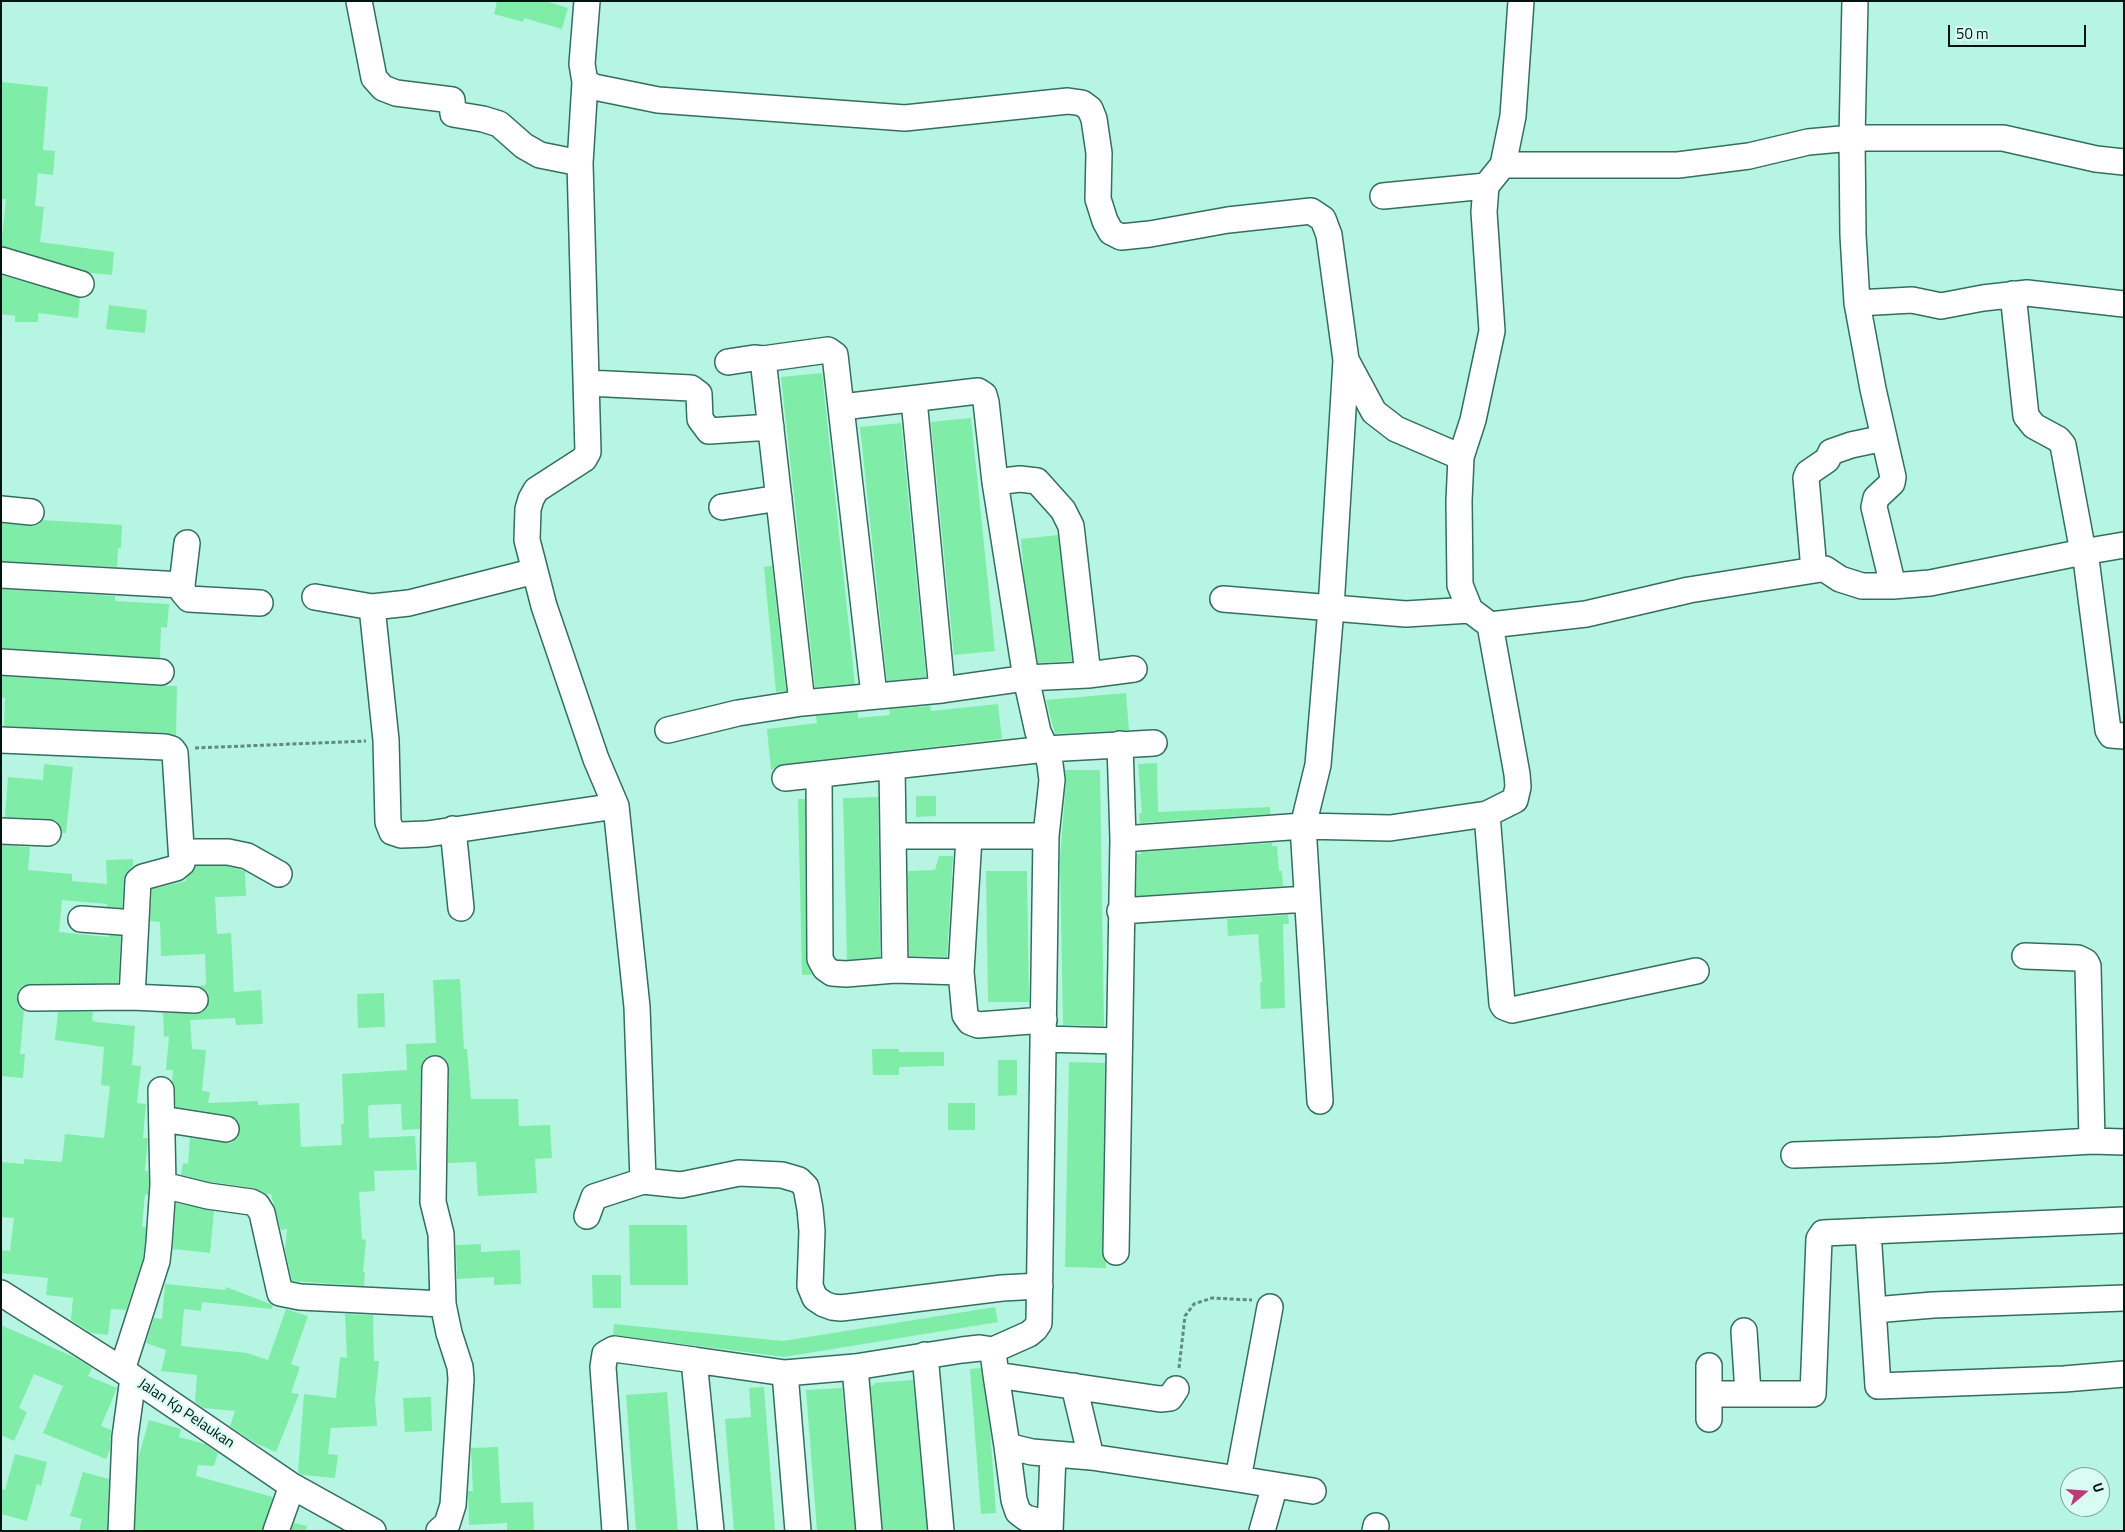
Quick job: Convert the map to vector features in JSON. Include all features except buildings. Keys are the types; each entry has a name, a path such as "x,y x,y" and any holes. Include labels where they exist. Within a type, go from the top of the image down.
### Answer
{"street":[{"path":"359,1 374,78 383,88 396,94 452,100 453,114 499,124 524,146 540,155 580,164"},
{"path":"588,1 582,64 585,82 580,164 588,452 584,459 536,490 528,509 527,540 544,606 596,759 616,806 637,1006 643,1181"},
{"path":"1521,1 1513,116 1503,165 1486,186 1484,212 1492,331 1473,420 1461,457 1459,501 1460,585 1470,610 1490,624 1586,614 1689,590 1825,569 1840,579 1862,586 1930,583 2084,551 2124,545"},
{"path":"1855,1 1852,138 1853,236 1857,303 1893,480 1876,498 1874,507 1892,586"},
{"path":"585,82 594,87 658,100 905,118 1068,101 1082,103 1090,109 1094,119 1099,153 1098,199 1105,221 1111,232 1121,237 1150,234 1228,220 1311,211 1323,219 1328,235 1346,360 1331,608 1318,766 1303,826 1320,1101"},
{"path":"1503,165 1678,165 1749,156 1808,142 1852,138 2003,138 2096,159 2124,162"},
{"path":"1383,196 1486,186"},
{"path":"1,260 81,284"},
{"path":"1857,303 1912,300 1941,306 2013,294 2045,294 2124,304"},
{"path":"2013,294 2026,416 2034,426 2058,439 2063,446 2084,551 2108,730 2111,735 2124,736"},
{"path":"728,362 828,350 835,355 874,695"},
{"path":"763,359 802,703"},
{"path":"1346,360 1374,412 1396,429 1461,457"},
{"path":"587,383 691,388 699,394 701,423 709,431 771,428"},
{"path":"615,1531 603,1367 605,1354 614,1349 785,1372 855,1367 980,1348 993,1350 1035,1329 1039,1323 1046,836 1052,780 1046,749 1038,732 1026,678 995,482 986,402 984,395 978,391 842,407"},
{"path":"914,400 942,690"},
{"path":"1814,570 1806,478 1808,473 1827,460 1831,452 1851,445 1884,438"},
{"path":"995,482 1020,479 1037,481 1063,510 1071,526 1088,675"},
{"path":"722,507 779,498"},
{"path":"1,509 31,512"},
{"path":"187,543 182,585 189,599 260,602"},
{"path":"315,597 372,607 409,604 535,571"},
{"path":"1,575 182,585"},
{"path":"1223,599 1406,614 1470,610"},
{"path":"372,607 386,740 388,822 392,832 401,835 427,834 616,806"},
{"path":"1123,839 1303,826 1390,828 1487,814 1515,800 1518,787 1490,624"},
{"path":"1,662 161,672"},
{"path":"668,730 738,713 802,703 942,690 1026,678 1088,675 1134,669"},
{"path":"1,740 165,747 172,749 175,753 183,852 182,863 180,866 143,877 138,881 134,923 132,997"},
{"path":"785,778 1046,749 1154,743"},
{"path":"1116,1252 1120,911 1123,839 1120,744"},
{"path":"892,766 895,970"},
{"path":"819,775 820,958 825,968 832,973 895,970 961,972"},
{"path":"1487,814 1502,1004 1504,1007 1512,1010 1696,970"},
{"path":"452,830 461,908"},
{"path":"1,831 48,833"},
{"path":"894,836 1046,836"},
{"path":"969,837 961,972 966,1015 970,1022 978,1025 1043,1029 1119,1041"},
{"path":"183,852 228,852 247,856 279,874"},
{"path":"1120,911 1307,899"},
{"path":"81,920 134,923"},
{"path":"2025,956 2078,958 2086,962 2088,966 2092,1141"},
{"path":"31,998 132,997 195,1000"},
{"path":"435,1069 433,1202 441,1234 443,1304 449,1333 460,1367 461,1379 454,1505 447,1524 439,1531"},
{"path":"121,1531 127,1374 157,1262 164,1185 161,1090"},
{"path":"162,1119 226,1129"},
{"path":"1794,1155 1940,1150 2092,1141 2124,1142"},
{"path":"587,1216 594,1197 643,1181 681,1185 739,1173 782,1175 799,1180 806,1187 812,1231 810,1286 816,1298 824,1304 841,1308 1002,1288 1040,1286"},
{"path":"164,1185 208,1196 250,1202 257,1205 262,1213 280,1293 300,1297 443,1304"},
{"path":"1709,1394 1813,1394 1819,1238 1823,1233 2124,1220"},
{"path":"1868,1231 1878,1386 2064,1379 2124,1374"},
{"name":"Jalan Kp Pelaukan","path":"1,1294 127,1374 292,1486 373,1531"},
{"path":"1874,1310 1933,1305 2124,1298"},
{"path":"1238,1479 1270,1307"},
{"path":"1744,1331 1748,1393"},
{"path":"993,1350 1008,1446 1014,1500 1018,1512 1026,1518 1050,1528 1053,1454"},
{"path":"924,1355 940,1531"},
{"path":"694,1360 711,1531"},
{"path":"1708,1366 1709,1419"},
{"path":"855,1367 869,1531"},
{"path":"785,1372 798,1531"},
{"path":"996,1375 1160,1399 1170,1398 1176,1388"},
{"path":"1074,1386 1091,1458"},
{"path":"1008,1446 1313,1491"},
{"path":"1262,1531 1276,1485"},
{"path":"276,1531 292,1486"}],"path":[{"path":"172,749 386,740"},
{"path":"1176,1388 1185,1316 1194,1304 1212,1298 1266,1301 1270,1307"}]}
